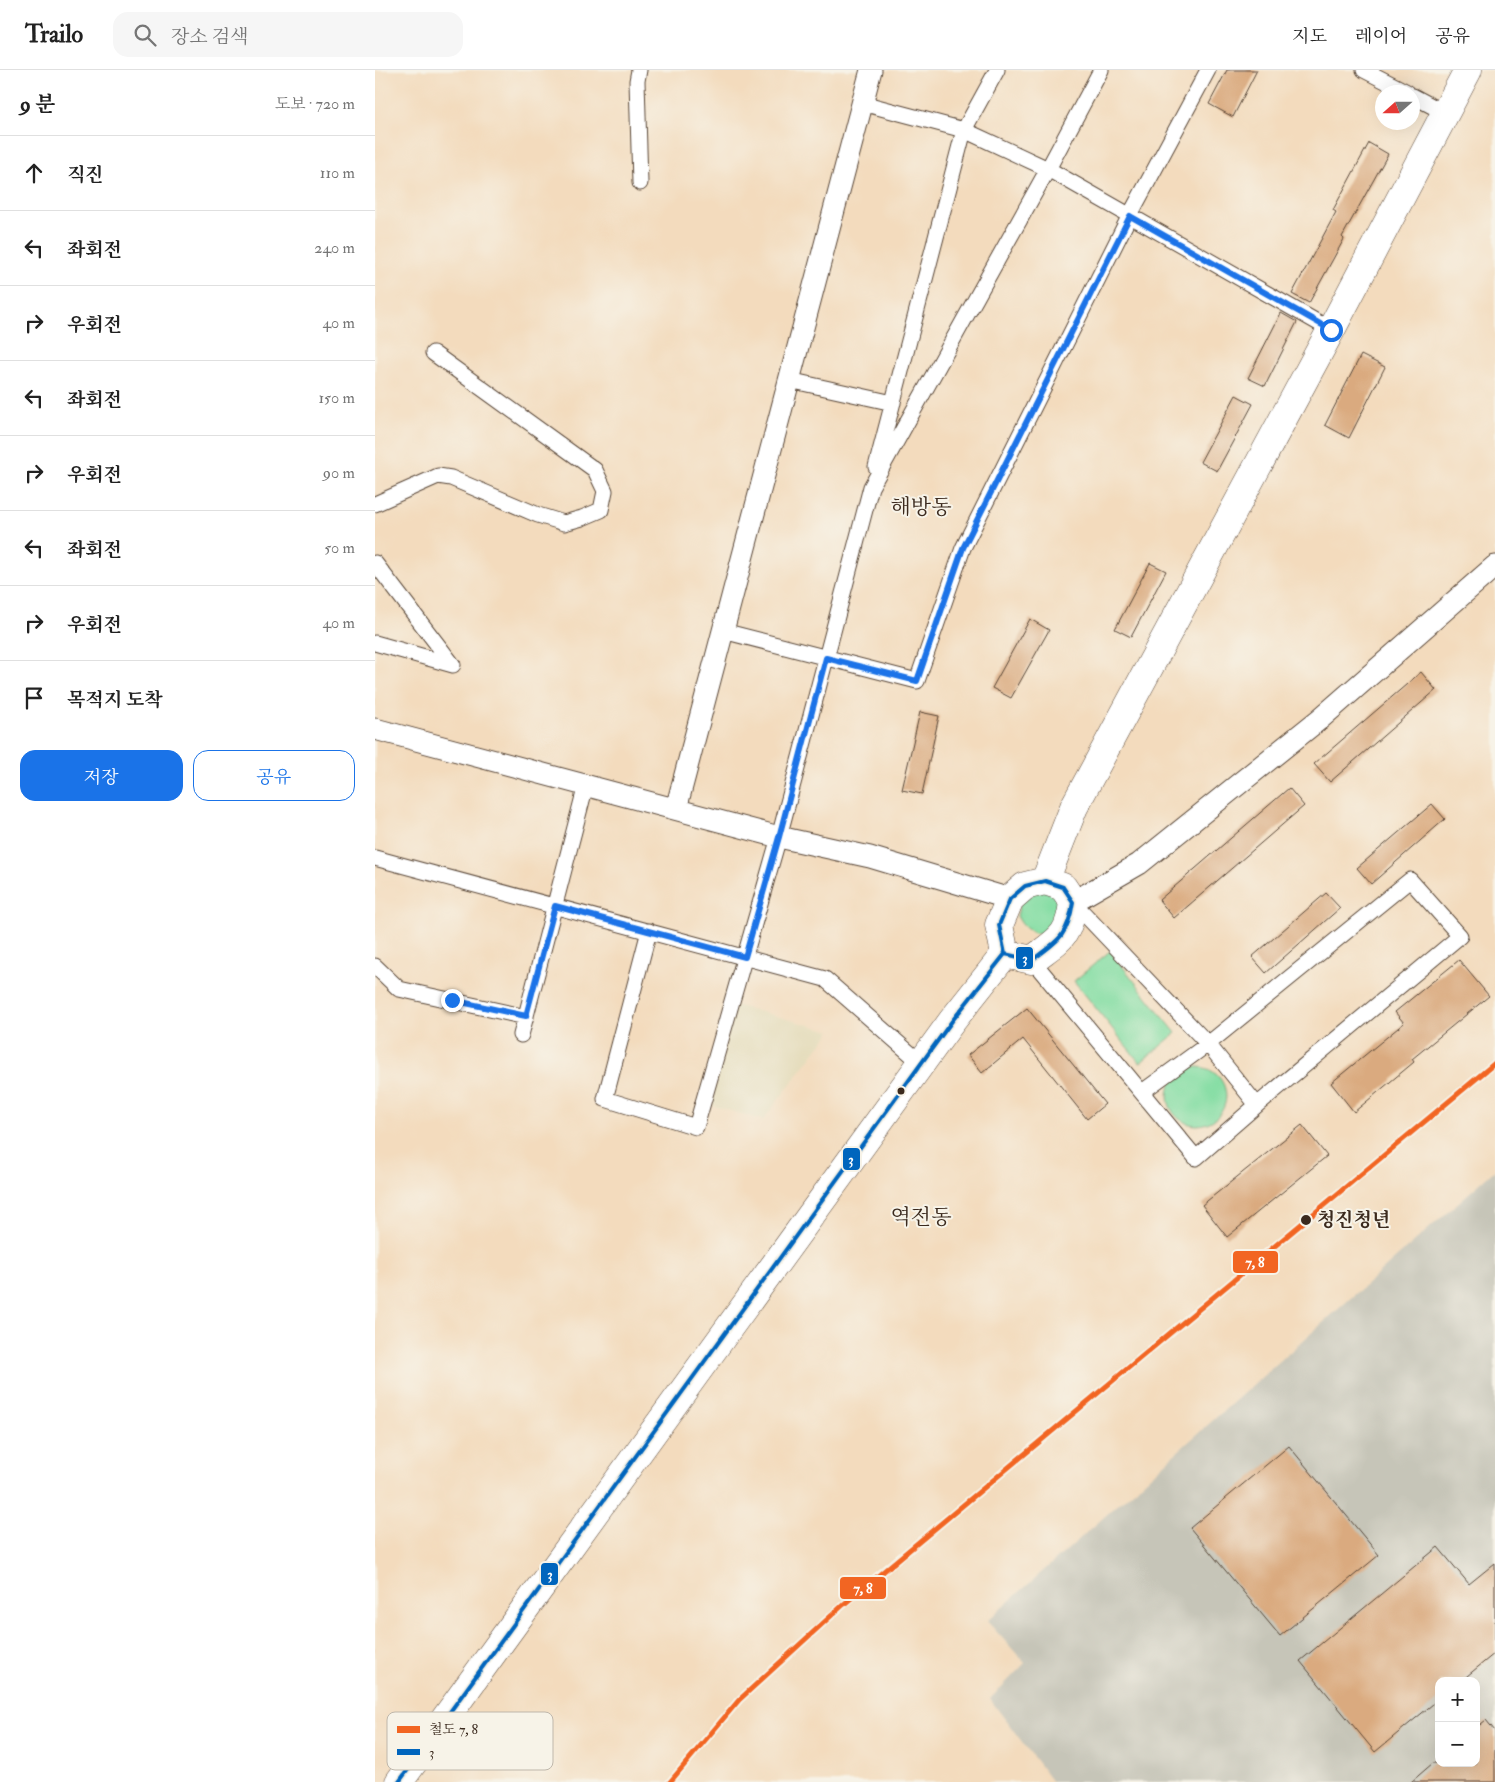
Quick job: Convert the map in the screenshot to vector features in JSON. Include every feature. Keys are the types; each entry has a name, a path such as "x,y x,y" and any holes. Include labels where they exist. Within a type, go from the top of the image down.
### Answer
{"highway":[{"path":"1045,881 1074,807 1331,330 1468,70"},
{"path":"1045,881 1063,887 1073,902 1071,920 1064,935 1032,960 1005,954 999,925 1010,898 1025,886 1045,881"},
{"path":"450,1712 952,1020 1005,954"},
{"path":"399,1782 408,1770"}],"street":[{"path":"639,70 637,81 640,183"},
{"path":"676,809 871,70"},
{"path":"649,931 605,1099 696,1127 779,837 964,130 997,70"},
{"path":"871,487 1101,70"},
{"path":"723,631 917,681 963,548 1130,216 1208,70"},
{"path":"1364,70 1393,85"},
{"path":"1420,100 1445,113"},
{"path":"862,103 964,130 1048,169 1331,330"},
{"path":"375,504 438,476 451,478 538,515 564,523 601,510 605,491 595,470 433,353"},
{"path":"789,380 893,403"},
{"path":"375,563 453,665 375,643"},
{"path":"1257,1105 1208,1044 1073,902 1139,864 1321,718 1495,566"},
{"path":"375,729 779,837 870,857 1010,898"},
{"path":"521,1036 586,785"},
{"path":"375,858 825,979 921,1064"},
{"path":"1032,960 1196,1158 1460,936 1411,880 1208,1044 1142,1092"},
{"path":"375,966 399,989 526,1016"}],"shaded area":[{"path":"735,1005 831,1031 763,1120 710,1105"},
{"path":"1495,1170 1495,1782 1052,1782 990,1699 1025,1663 987,1621"}],"green space":[{"path":"1025,884 1073,900 1049,935 1030,931 1017,916"},
{"path":"1110,951 1176,1033 1140,1063 1074,981"},
{"path":"1197,1067 1208,1069 1221,1080 1226,1096 1224,1107 1213,1120 1197,1125 1186,1123 1173,1112 1168,1096 1170,1085 1181,1072"}],"building":[{"path":"1227,70 1257,70 1233,117 1209,104"},
{"path":"1369,143 1388,154 1342,237 1344,239 1309,303 1292,294 1336,212 1333,210"},
{"path":"1281,313 1297,322 1265,386 1248,378"},
{"path":"1361,355 1385,367 1349,438 1325,425"},
{"path":"1236,395 1253,404 1217,471 1200,462"},
{"path":"1150,563 1166,571 1131,637 1115,629"},
{"path":"1030,619 1049,630 1011,698 992,688"},
{"path":"1421,672 1436,690 1330,782 1314,764"},
{"path":"920,712 939,716 922,794 902,790"},
{"path":"1289,788 1304,806 1174,918 1159,900"},
{"path":"1432,804 1445,819 1371,884 1357,868"},
{"path":"1326,893 1340,908 1266,973 1252,957"},
{"path":"1459,960 1489,996 1412,1059 1414,1062 1354,1112 1331,1083 1404,1023 1395,1012"},
{"path":"1027,1008 1105,1104 1087,1119 1023,1039 982,1073 968,1055"},
{"path":"1302,1125 1327,1156 1227,1237 1202,1205"},
{"path":"1289,1446 1379,1555 1280,1636 1190,1528"},
{"path":"1438,1547 1469,1584 1495,1563 1495,1653 1466,1677 1435,1677 1435,1702 1375,1752 1300,1661"},
{"path":"1486,1720 1495,1731 1495,1782 1411,1782 1433,1763 1435,1763 1435,1767 1480,1767 1480,1725"}],"transit line":[{"name":"3","path":"1045,881 1063,887 1073,902 1065,930 1049,948 1032,960 1005,954 999,925 1010,899 1025,886 1045,881"},
{"name":"3","path":"450,1712 952,1021 1005,954"},
{"path":"670,1782 739,1700 843,1605 1495,1063"},
{"name":"3","path":"399,1782 408,1770"}],"place":[{"name":"청진청년","path":"1306,1220"}],"district":[{"name":"해방동","path":"921,507"},
{"name":"역전동","path":"921,1217"}],"route":[{"path":"452,1000 526,1016 555,906 745,957 826,658 917,681 963,548 1130,216 1331,330"}]}
